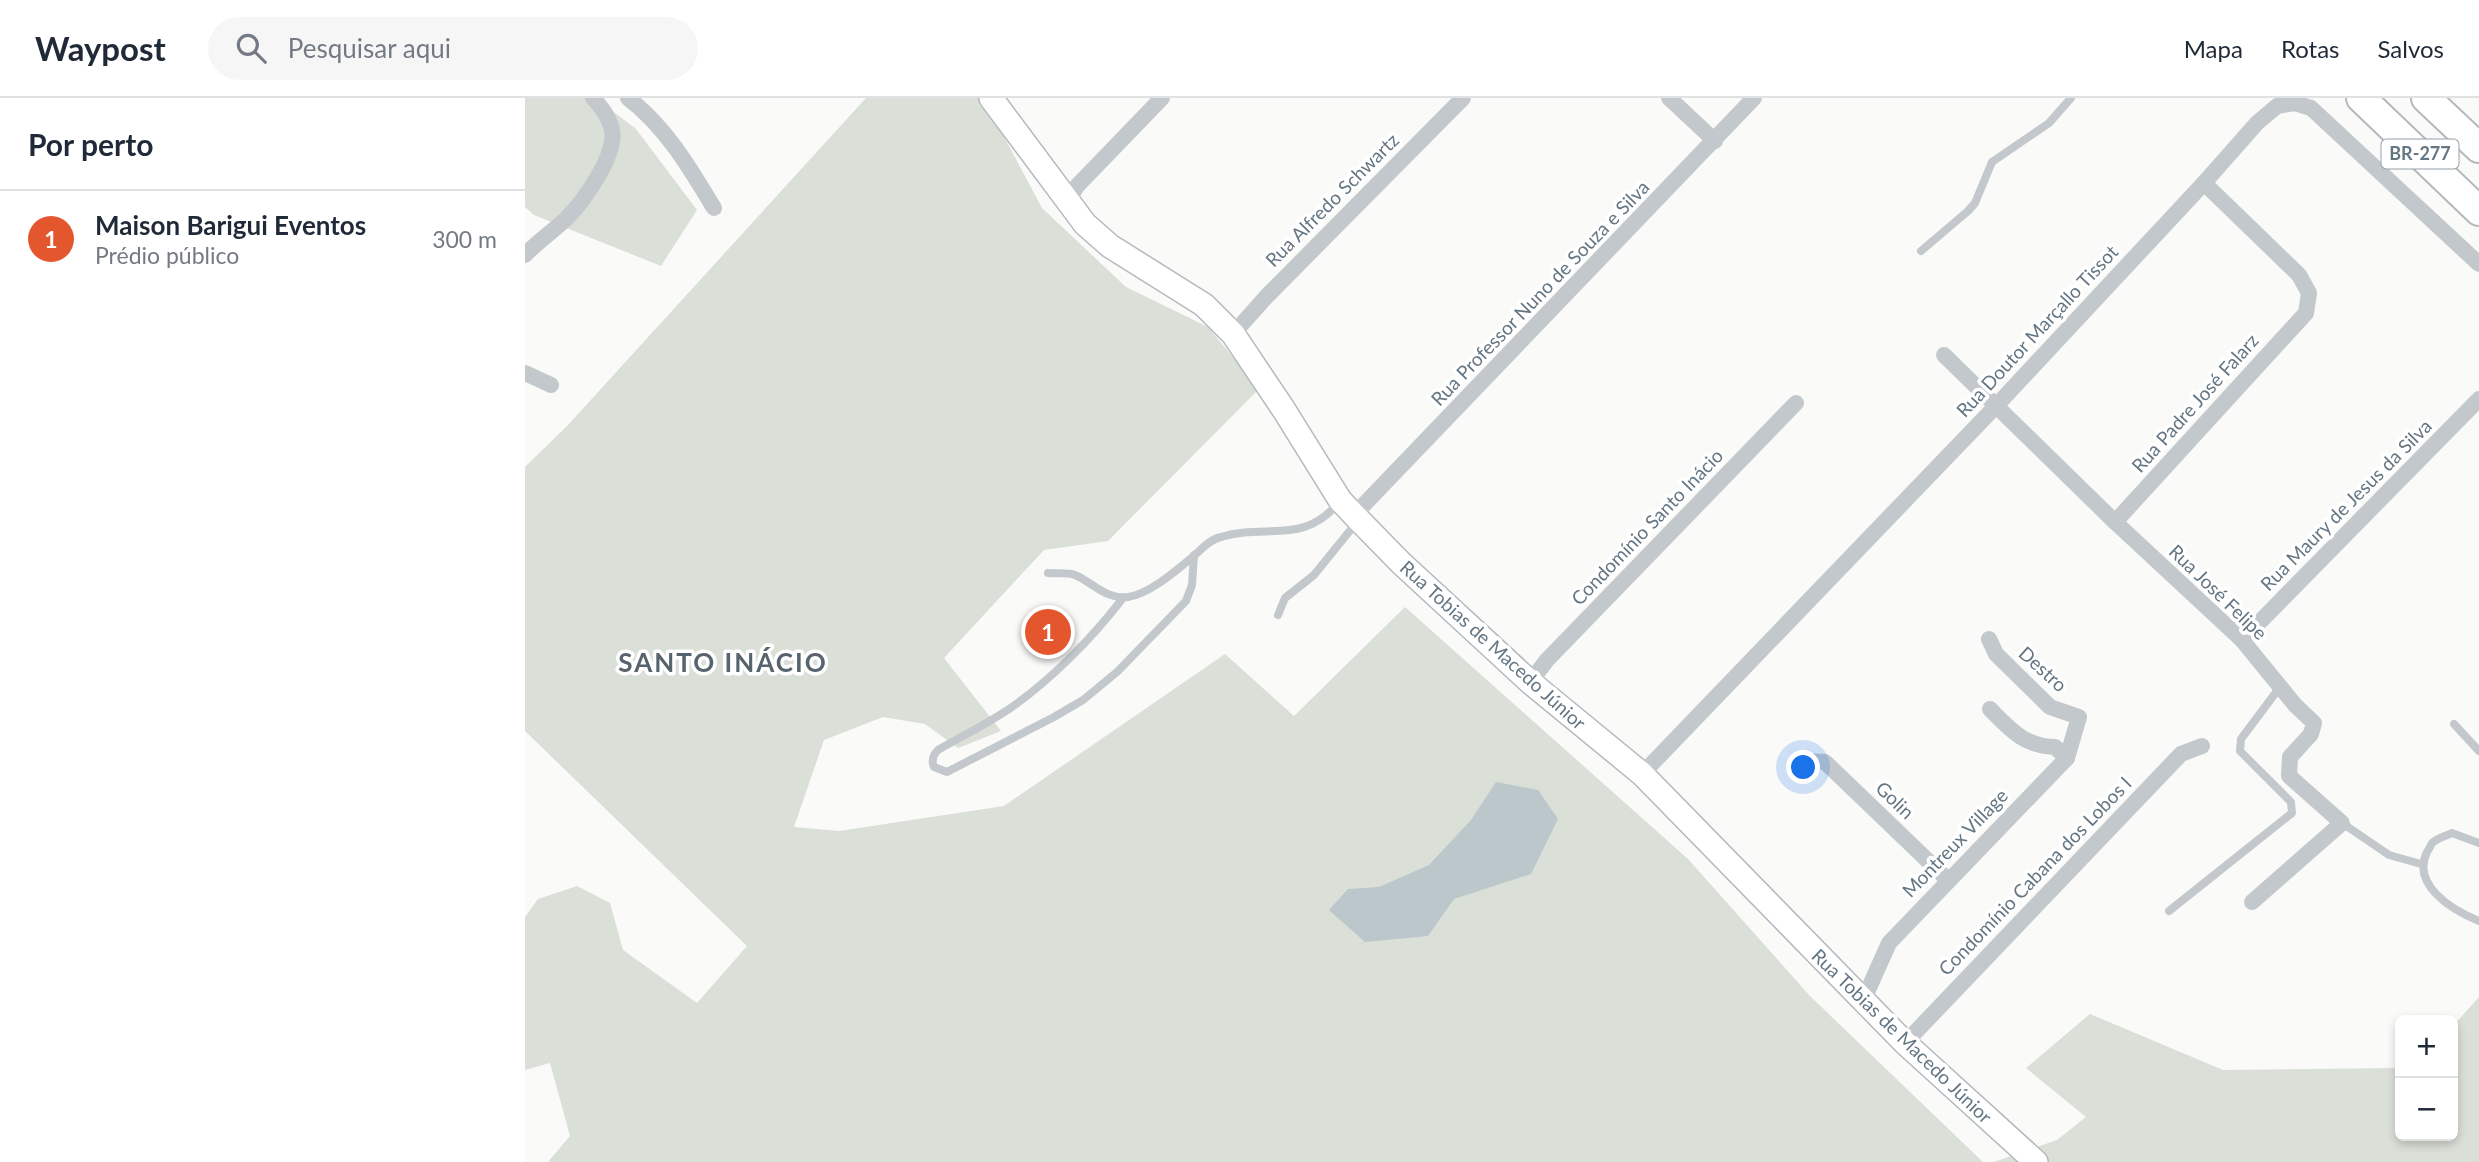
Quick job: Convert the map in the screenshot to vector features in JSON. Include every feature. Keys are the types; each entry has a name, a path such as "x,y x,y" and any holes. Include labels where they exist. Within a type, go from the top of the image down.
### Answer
{"highway":[{"name":"BR-277","path":"2361,98 2479,211"},
{"name":"BR-277","path":"2426,98 2479,148"}],"street":[{"path":"525,256 536,243 567,218 589,190 613,149 613,132 608,116 593,98"},
{"path":"628,98 642,108 687,162 714,208"},
{"name":"Rua Tobias de Macedo Júnior","path":"991,98 1085,224 1110,246 1204,304 1233,334 1351,512 1401,563 1529,682 1642,774 1905,1043 2036,1162"},
{"path":"1067,201 1077,186 1161,98"},
{"name":"Rua Alfredo Schwartz","path":"1233,334 1266,297 1463,98"},
{"path":"1669,98 1715,141"},
{"name":"Rua Professor Nuno de Souza e Silva","path":"1351,512 1754,98"},
{"name":"Rua Doutor Marçallo Tissot","path":"1642,774 1996,406 2204,183 2257,122 2277,106 2295,103 2311,108 2479,264"},
{"name":"Rua Padre José Falarz","path":"2115,522 2306,313 2309,293 2299,275 2204,183"},
{"name":"Rua José Felipe","path":"1944,355 2115,522 2242,640 2314,723 2311,734 2290,757 2289,776 2342,823"},
{"path":"525,373 551,385"},
{"name":"Rua Maury de Jesus da Silva","path":"2242,640 2479,399"},
{"name":"Condomínio Santo Inácio","path":"1529,682 1547,660 1796,403"},
{"name":"Destro","path":"1989,639 1996,654 2050,707 2080,717"},
{"path":"1990,709 2019,738 2043,747 2055,747 2067,758"},
{"name":"Montreux Village","path":"1860,998 1868,990 1889,943 2067,758 2080,717"},
{"name":"Condomínio Cabana dos Lobos I","path":"1905,1043 2181,754 2202,746"},
{"name":"Golin","path":"1808,761 1825,762 1948,880"},
{"path":"2252,902 2342,823"}],"lane":[{"path":"1921,251 1969,211 1992,162 2049,123 2071,98"},
{"path":"1048,573 1073,574 1100,592 1123,598 1138,596 1218,537 1237,533 1293,532 1330,512 1351,512"},
{"path":"1278,615 1285,598 1314,575 1351,512"},
{"path":"1123,598 1098,629 1029,695 938,750 933,755 934,766 947,772 1083,700 1117,672 1186,601 1192,585 1194,555"},
{"path":"2169,911 2292,813 2291,802 2240,751 2241,739 2280,687"},
{"path":"2453,724 2479,751"},
{"name":"Rua José Felipe","path":"2342,823 2389,855 2421,864"},
{"path":"2479,843 2452,833 2432,843 2421,864 2424,878 2435,894 2479,921"}],"shaded area":[{"path":"525,98 595,98 636,129 697,210 661,266 534,215 525,207"},
{"path":"866,98 978,98 993,116 1042,208 1126,287 1208,327 1259,389 1108,541 1044,550 944,658 1001,731 958,748 925,724 883,717 824,740 794,827 839,831 1004,806 1225,654 1294,716 1405,607 1688,859 1810,996 1983,1162 548,1162 570,1136 550,1063 525,1070 525,917 538,899 577,886 610,903 623,950 697,1003 747,946 525,731 525,467 568,425"},
{"path":"1496,782 1538,790 1558,819 1531,874 1454,899 1428,936 1365,942 1329,910 1348,889 1379,887 1429,865 1471,820"},
{"path":"2479,997 2479,1162 1994,1162 2057,1140 2086,1117 2026,1068 2090,1014 2223,1070 2395,1068 2395,1141 2458,1141 2458,1020"}],"place":[{"name":"Maison Barigui Eventos","path":"1048,632"}],"district":[{"name":"SANTO INÁCIO","path":"723,663"}]}
